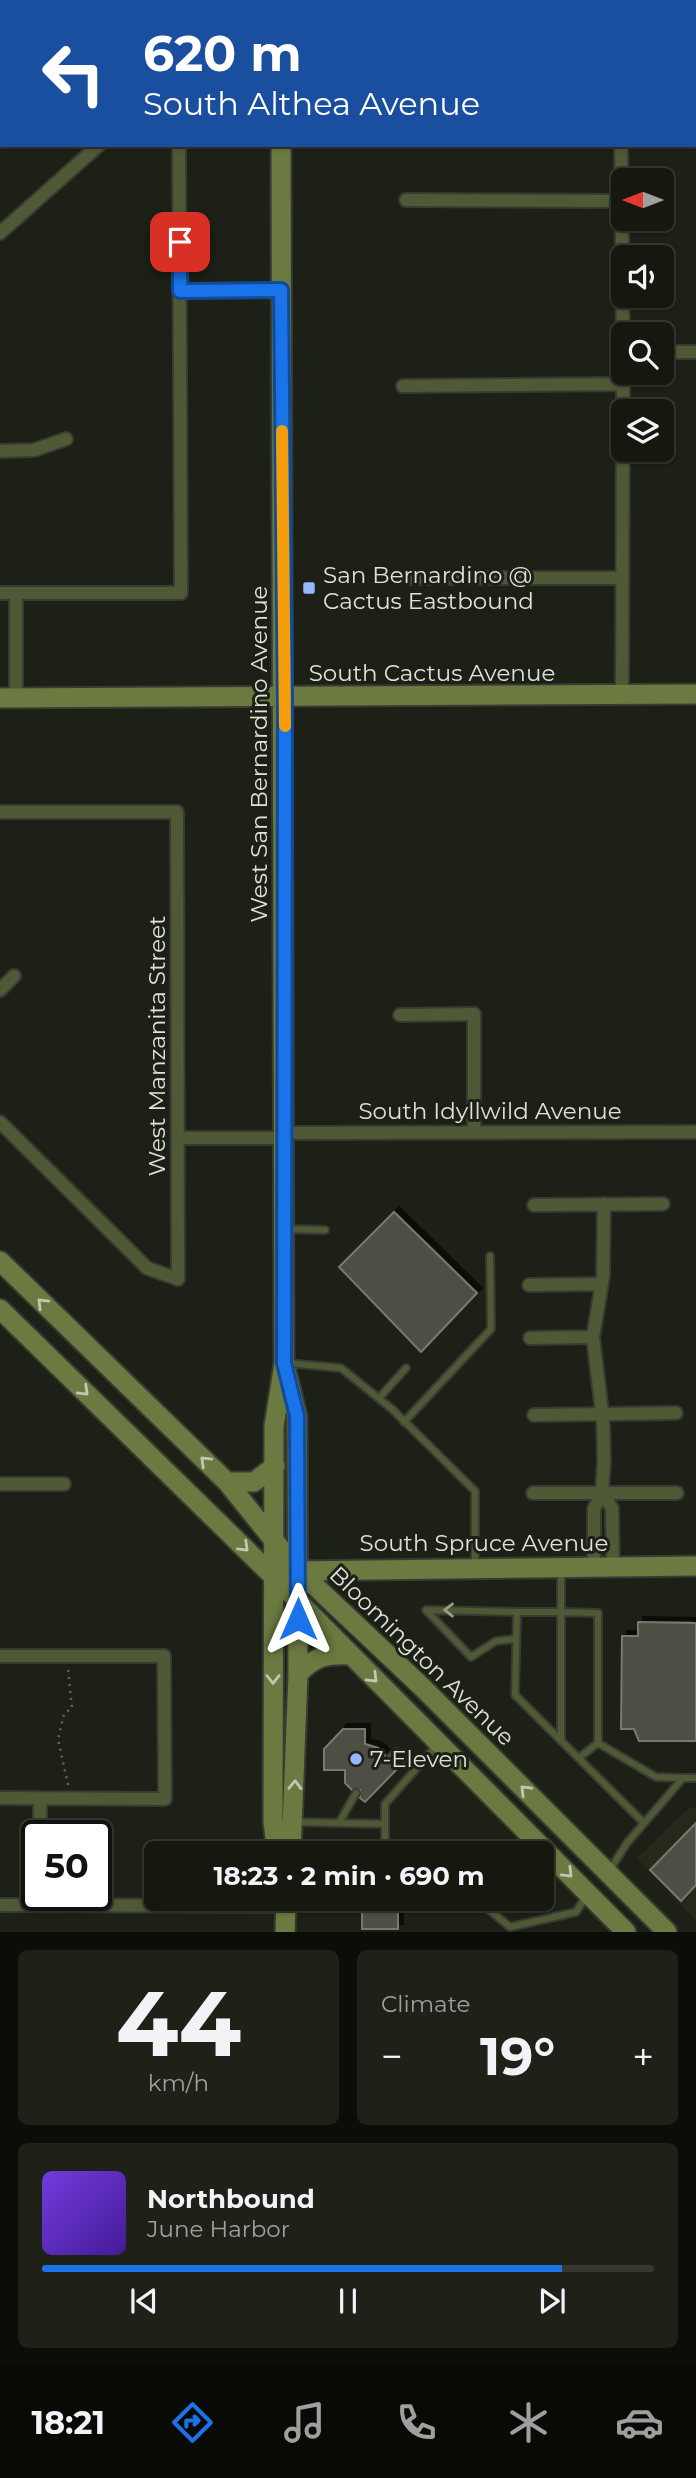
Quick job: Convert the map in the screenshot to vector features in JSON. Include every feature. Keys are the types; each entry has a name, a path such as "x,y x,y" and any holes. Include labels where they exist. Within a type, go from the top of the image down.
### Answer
{"main road":[{"name":"West San Bernardino Avenue","path":"275,1841 273,1822 274,1426 284,1363 285,698 281,147"},
{"name":"South Cactus Avenue","path":"8,698 696,694"},
{"name":"Bloomington Avenue","path":"0,1261 227,1482 298,1569 422,1686 667,1932"},
{"name":"Bloomington Avenue","path":"0,1309 274,1577 626,1932"},
{"name":"West San Bernardino Avenue","path":"284,1363 297,1416 298,1674 293,1841"},
{"path":"227,1482 254,1482 275,1466"},
{"name":"South Spruce Avenue","path":"274,1577 298,1569 696,1566"},
{"path":"298,1674 311,1660 326,1654 350,1655"},
{"path":"588,1894 597,1887 605,1889 643,1925 656,1932"},
{"path":"285,1911 285,1932"}],"street":[{"path":"0,233 97,147"},
{"path":"0,593 181,593 179,147"},
{"path":"621,147 621,168"},
{"path":"406,200 611,201"},
{"path":"622,231 624,322"},
{"path":"180,291 281,290"},
{"path":"674,352 696,352"},
{"path":"403,386 611,378"},
{"path":"0,451 34,450 66,439"},
{"path":"622,696 623,462"},
{"path":"407,578 622,578"},
{"path":"8,698 16,593"},
{"name":"West Manzanita Street","path":"0,812 177,812 178,1279 147,1268 0,1122"},
{"path":"0,990 14,976"},
{"path":"400,1015 474,1014 474,1133"},
{"name":"South Idyllwild Avenue","path":"178,1138 696,1132"},
{"path":"604,1204 602,1284 593,1337 603,1416 602,1493 594,1508 604,1566"},
{"path":"534,1205 663,1204"},
{"path":"529,1285 602,1284"},
{"path":"530,1338 593,1337"},
{"path":"534,1415 676,1413"},
{"path":"0,1484 64,1484"},
{"path":"533,1493 677,1493"},
{"path":"602,1493 612,1508 604,1566"},
{"path":"0,1656 164,1656 165,1799 0,1798"},
{"path":"40,1798 40,1820"},
{"path":"112,1900 144,1900"},
{"path":"0,1905 21,1902"}],"lane":[{"path":"284,1229 325,1230"},
{"path":"404,1422 491,1329 490,1256"},
{"path":"284,1363 341,1368 379,1398 475,1491 475,1567"},
{"path":"379,1398 406,1368"},
{"path":"561,1567 561,1741"},
{"path":"516,1639 496,1641 471,1657 426,1610 598,1613 598,1743"},
{"path":"517,1612 515,1695 644,1823"},
{"path":"385,1841 385,1804 439,1742"},
{"path":"579,1758 598,1743"},
{"path":"598,1743 656,1777 696,1778"},
{"path":"389,1759 396,1752 415,1769"},
{"path":"608,1873 644,1823 683,1778"},
{"path":"340,1823 356,1793"},
{"path":"273,1822 385,1824"},
{"path":"491,1911 510,1927 576,1912 588,1894"}],"path":[{"path":"67,1656 72,1708 64,1714 58,1739 70,1798"}],"shaded area":[{"path":"689,1808 696,1808 696,1921 637,1858"}],"building":[{"path":"394,1212 477,1293 421,1352 339,1267"},
{"path":"638,1622 696,1623 696,1741 639,1741 634,1729 621,1729 622,1636 638,1636"},
{"name":"7-Eleven","path":"343,1729 365,1729 365,1744 378,1748 385,1755 386,1763 393,1763 398,1768 365,1802 360,1798 360,1790 352,1790 345,1783 345,1770 324,1770 324,1749"},
{"path":"696,1823 696,1885 681,1901 650,1870"},
{"path":"362,1911 398,1911 398,1929 362,1929"}],"slow traffic":[{"path":"282,431 285,726"}],"place":[{"name":"San Bernardino @ Cactus Eastbound","path":"309,588"},
{"name":"7-Eleven","path":"356,1759"}],"route":[{"path":"180,242 180,291 281,290 285,698 284,1363 297,1416 298,1619"}]}
